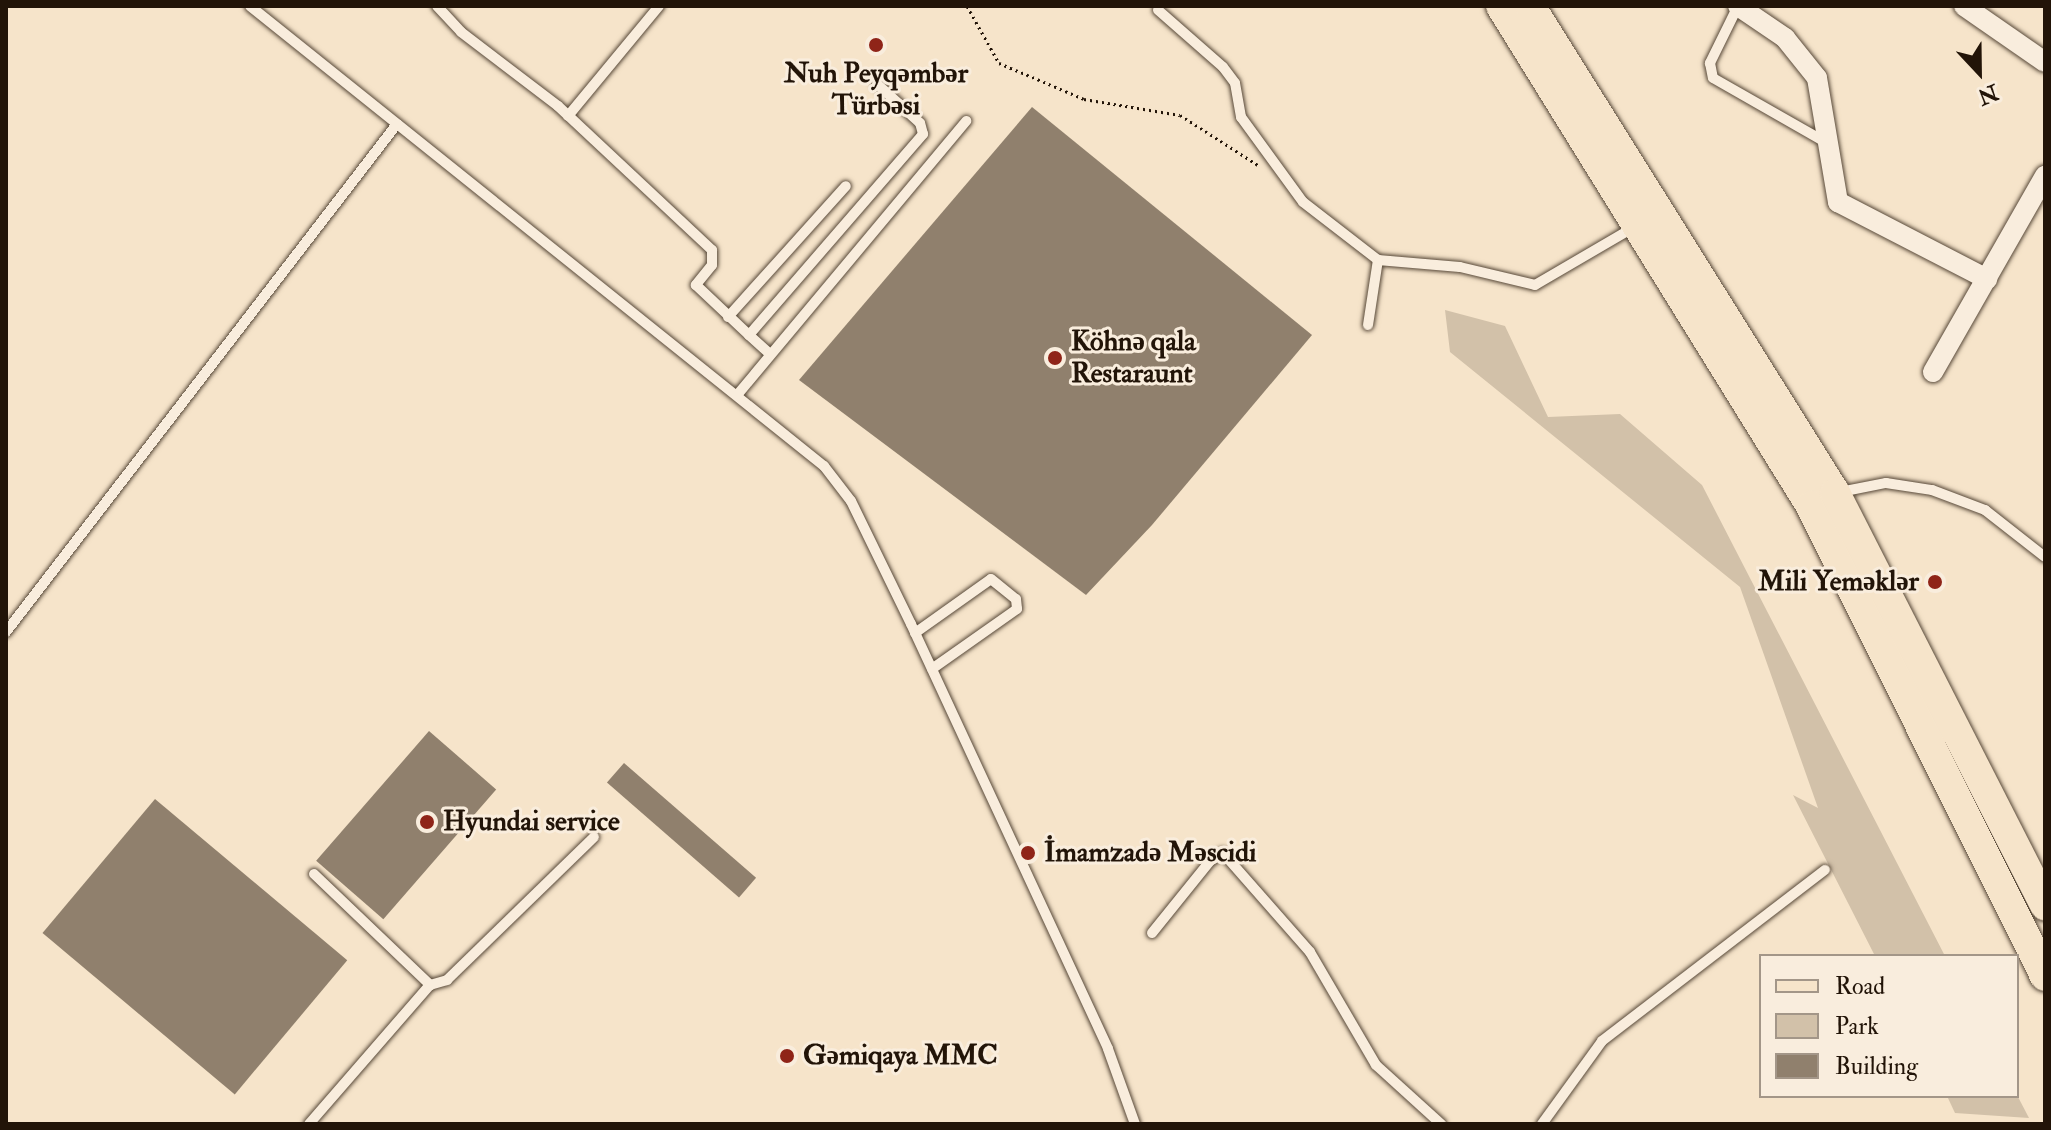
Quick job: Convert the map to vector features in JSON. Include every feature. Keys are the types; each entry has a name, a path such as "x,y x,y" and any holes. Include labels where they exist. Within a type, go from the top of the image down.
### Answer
{"main road":[{"path":"1501,6 1811,506 2045,976"},
{"path":"1530,6 1835,493 2045,906"}],"street":[{"path":"1738,6 1785,38 1817,78 1838,202 1987,279"},
{"path":"1964,6 2045,62"},
{"path":"1933,372 2045,176"}],"lane":[{"path":"250,6 738,394 824,466 851,501 915,633 1113,1059 1135,1124"},
{"path":"437,6 568,116 712,250 712,265 696,285 770,354"},
{"path":"568,116 659,6"},
{"path":"1738,6 1710,63 1713,78 1829,144"},
{"path":"1158,10 1235,83 1241,117 1274,167 1303,202 1378,260 1460,267 1535,285 1637,225"},
{"path":"749,335 923,134 920,123 877,84"},
{"path":"738,394 966,121"},
{"path":"6,632 397,124"},
{"path":"728,317 846,186"},
{"path":"1368,325 1378,260"},
{"path":"1835,493 1886,483 1932,490 1985,510 2045,557"},
{"path":"915,633 991,579 1016,599 1017,609 932,669"},
{"path":"309,1124 430,985 447,980 594,837"},
{"path":"1152,933 1210,861 1223,853 1310,952 1376,1065 1441,1124"},
{"path":"1542,1124 1602,1041 1825,870"},
{"path":"314,874 430,985"}],"path":[{"path":"967,6 999,63 1084,99 1180,115 1259,165 1274,167"}],"green space":[{"path":"1445,310 1505,326 1548,417 1620,414 1702,485 1944,954 1874,954 1793,795 1818,808 1740,587 1450,352"},
{"path":"1948,1098 2019,1098 2029,1118 1955,1113"}],"building":[{"name":"Köhnə qala Restaraunt","path":"1032,107 1312,335 1152,525 1086,595 799,380"},
{"path":"429,731 496,789 383,919 316,861"},
{"path":"624,763 756,878 739,897 607,783"},
{"path":"155,799 347,960 235,1094 43,933"}],"place":[{"name":"Nuh Peyqəmbər Türbəsi","path":"876,45"},
{"name":"Köhnə qala Restaraunt","path":"1055,358"},
{"name":"Mili Yeməklər","path":"1935,582"},
{"name":"Hyundai service","path":"427,822"},
{"name":"İmamzadə Məscidi","path":"1028,853"},
{"name":"Gəmiqaya MMC","path":"787,1056"}]}
